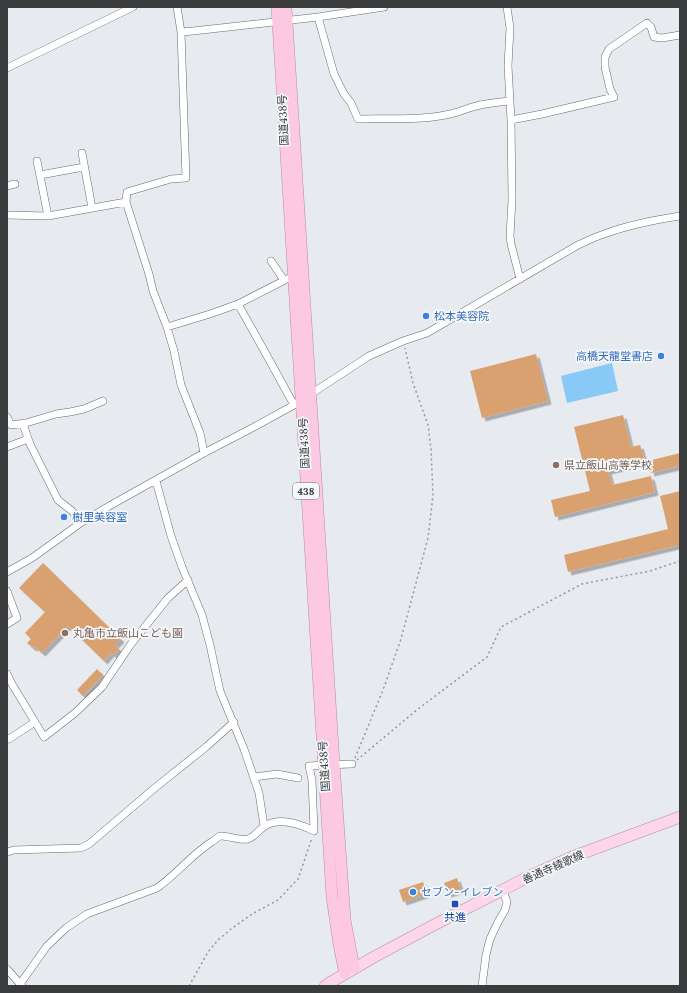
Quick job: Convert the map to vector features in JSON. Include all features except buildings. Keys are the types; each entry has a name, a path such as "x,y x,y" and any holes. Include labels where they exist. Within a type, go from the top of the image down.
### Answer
{"highway":[{"name":"国道438号","path":"277,7 282,21 311,394 329,764 332,897 339,945 350,971"},
{"name":"国道438号","path":"286,7 282,21 289,278 297,402 329,764"}],"main road":[{"name":"善通寺綾歌線","path":"325,986 432,926 530,876 572,857 680,817"}],"street":[{"path":"7,68 133,7"},
{"path":"177,7 181,32 186,178 171,179 127,192 126,202 147,267 153,291 174,351 181,385 200,434 204,452"},
{"path":"181,32 318,17 384,7"},
{"path":"507,7 510,28 508,66 511,120 512,200 510,236 520,279"},
{"path":"318,17 334,74 344,94 351,103 358,119 428,118 451,114 479,105 510,101"},
{"path":"511,120 614,97 610,88 605,67 605,57 609,49 647,23 651,27 654,37 662,38 680,35"},
{"path":"82,152 92,208"},
{"path":"37,161 48,216"},
{"path":"40,175 84,167"},
{"path":"7,186 15,184"},
{"path":"7,215 48,216 126,202"},
{"path":"7,572 32,558 82,522 156,481 204,452 254,427 311,394 369,356 403,341 427,333 578,245 603,234 634,224 680,216"},
{"path":"167,328 238,304 289,278 271,261"},
{"path":"238,304 261,345 297,402"},
{"path":"7,417 11,425 23,424 56,414 84,408 103,401"},
{"path":"23,424 30,444 58,500 72,511 82,522"},
{"path":"7,447 28,439"},
{"path":"156,481 171,536 202,615 220,691 234,722 259,792 264,826"},
{"path":"7,674 44,737 75,713 102,687 131,644 168,598 188,580"},
{"path":"7,591 17,618 7,624"},
{"path":"8,740 35,722"},
{"path":"7,852 14,850 81,848 89,844 234,722"},
{"path":"7,969 21,985 47,946 66,928 88,914 157,888 166,882 206,845 220,836 247,839 256,835 264,826 275,822 291,823 314,831 312,780 309,766 352,764"},
{"path":"254,777 277,774 298,778"},
{"path":"482,986 486,955 490,939 505,910 507,902 503,891"}],"path":[{"path":"352,764 383,690 401,639 428,538 433,495 431,449 428,425 413,383 403,341"},
{"path":"352,764 418,709 487,657 501,627 582,584 650,571 680,561"},
{"path":"189,986 208,952 218,940 252,914 278,900 298,879 314,831"}],"water":[{"path":"612,363 618,391 567,403 561,376"}],"place":[{"name":"松本美容院","path":"426,316"},
{"name":"高橋天龍堂書店","path":"661,356"},
{"name":"県立飯山高等学校","path":"556,465"},
{"name":"樹里美容室","path":"64,517"},
{"name":"丸亀市立飯山こども園","path":"65,633"},
{"name":"セブン-イレブン","path":"413,892"},
{"name":"共進","path":"455,904"}]}
